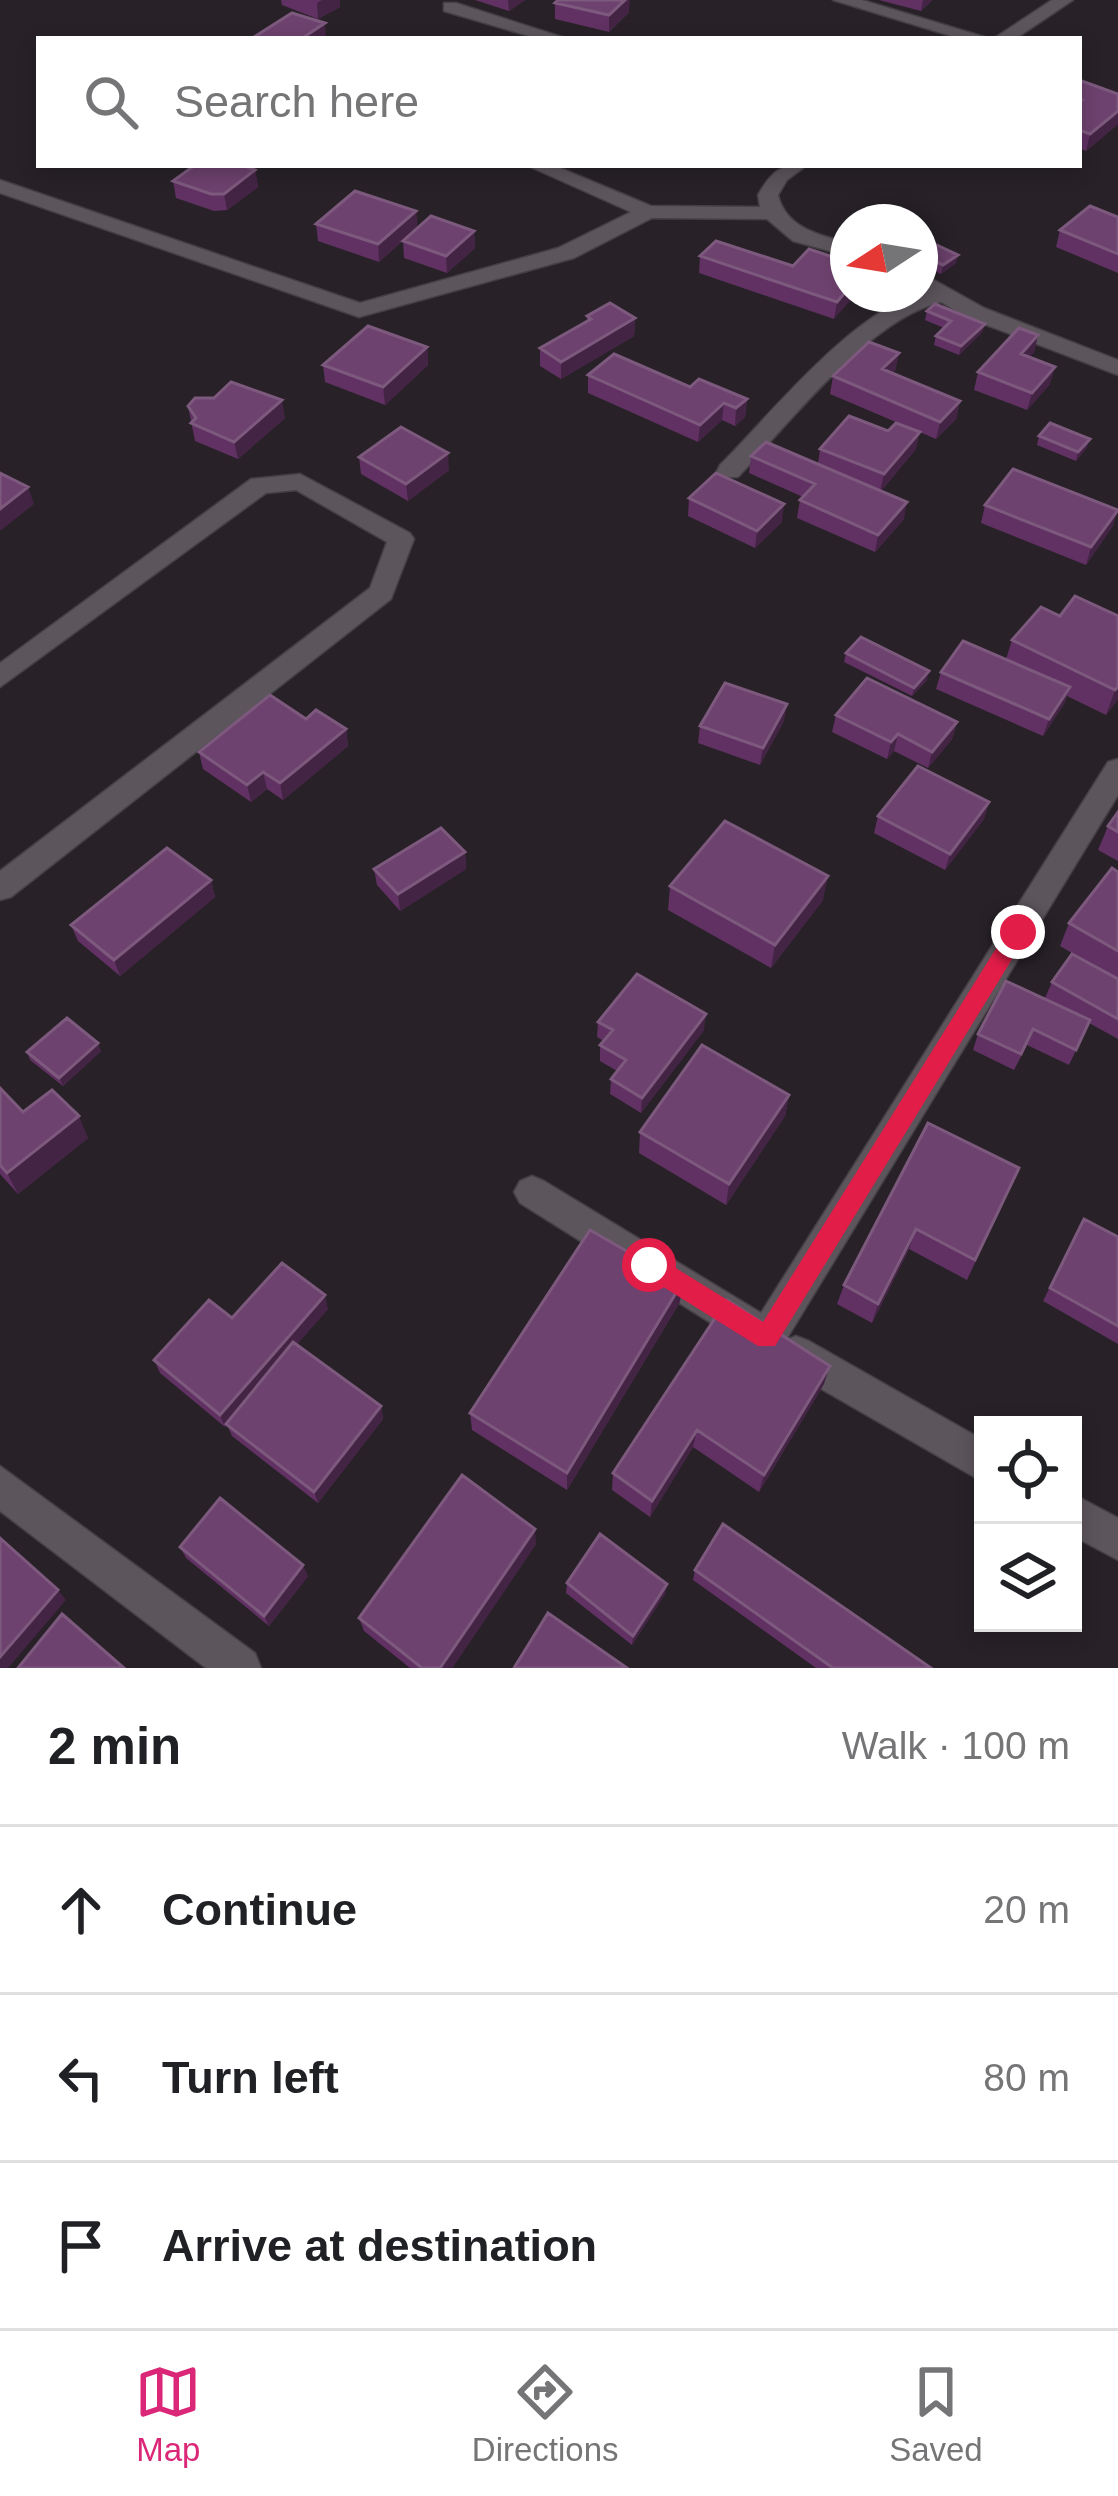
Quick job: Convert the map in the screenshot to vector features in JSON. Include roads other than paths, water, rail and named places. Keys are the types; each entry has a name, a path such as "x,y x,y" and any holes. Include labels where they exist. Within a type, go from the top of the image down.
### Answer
{"street":[{"path":"842,0 971,36"},
{"path":"1007,36 1064,0"},
{"path":"450,7 549,36"},
{"path":"543,168 648,212 772,213 801,236 830,245"},
{"path":"772,213 768,194 779,176 792,168"},
{"path":"0,186 359,310 566,253 648,212"},
{"path":"938,292 976,313 1118,368"},
{"path":"729,471 864,333 904,304 944,295"},
{"path":"0,677 260,485 300,482 401,539 382,593 0,888"},
{"path":"767,1337 1118,770"},
{"path":"532,1192 767,1337 974,1457"},
{"path":"0,1486 240,1668"},
{"path":"1082,1519 1118,1540"}]}
